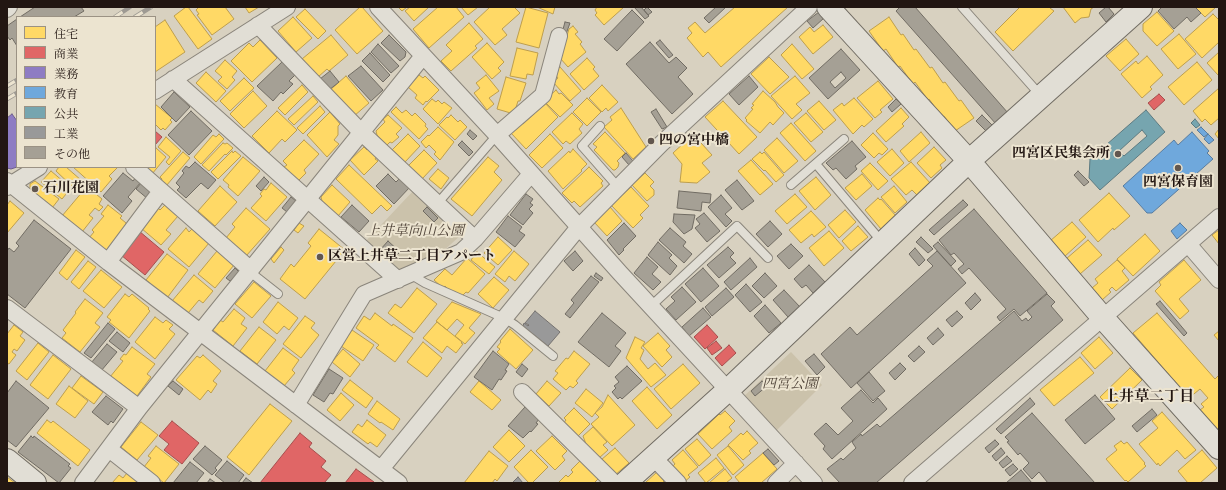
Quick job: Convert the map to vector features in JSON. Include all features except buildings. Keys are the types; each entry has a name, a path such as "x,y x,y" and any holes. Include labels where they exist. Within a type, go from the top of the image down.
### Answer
{"street":[{"path":"156,90 287,7"},
{"path":"378,7 497,135 579,227 814,483"},
{"path":"380,469 579,227 661,144 809,7"},
{"path":"828,7 968,161 1103,318 1219,448"},
{"path":"625,483 728,390 968,161 1141,7"},
{"path":"258,25 361,132 475,238"},
{"path":"497,135 543,95 559,36"},
{"path":"83,483 139,408 423,56"},
{"path":"173,79 308,200 404,277"},
{"path":"37,168 8,184 200,333 399,483"},
{"path":"135,168 250,271"},
{"path":"296,406 364,294 461,252 531,174"},
{"path":"108,262 161,191"},
{"path":"912,483 1219,217"},
{"path":"1188,244 1219,280"},
{"path":"7,308 139,408"},
{"path":"522,392 614,483"},
{"path":"109,449 152,483"},
{"path":"653,457 678,483"},
{"path":"7,460 36,483"},
{"path":"776,483 796,463"}],"lane":[{"path":"962,7 1041,96"},
{"path":"600,126 582,146 618,187"},
{"path":"437,204 497,135"},
{"path":"791,185 844,139"},
{"path":"816,164 883,243"},
{"path":"651,306 737,226 768,258"},
{"path":"250,271 278,294"},
{"path":"404,277 438,289 504,318 515,325 553,356"}],"green space":[{"name":"上井草向山公園","path":"414,190 461,235 441,253 399,272 365,242"},
{"name":"四宮公園","path":"791,352 822,385 774,433 742,398"}],"railway":[{"path":"116,16 130,7"},
{"path":"137,16 151,7"},
{"path":"7,86 16,81"},
{"path":"7,99 16,94"}],"place":[{"name":"四の宮中橋","path":"651,141"},
{"name":"四宮区民集会所","path":"1118,154"},
{"name":"四宮保育園","path":"1178,168"},
{"name":"石川花園","path":"35,189"},
{"name":"区営上井草二丁目アパート","path":"320,257"}],"district":[{"name":"上井草二丁目","path":"1149,397"}]}
